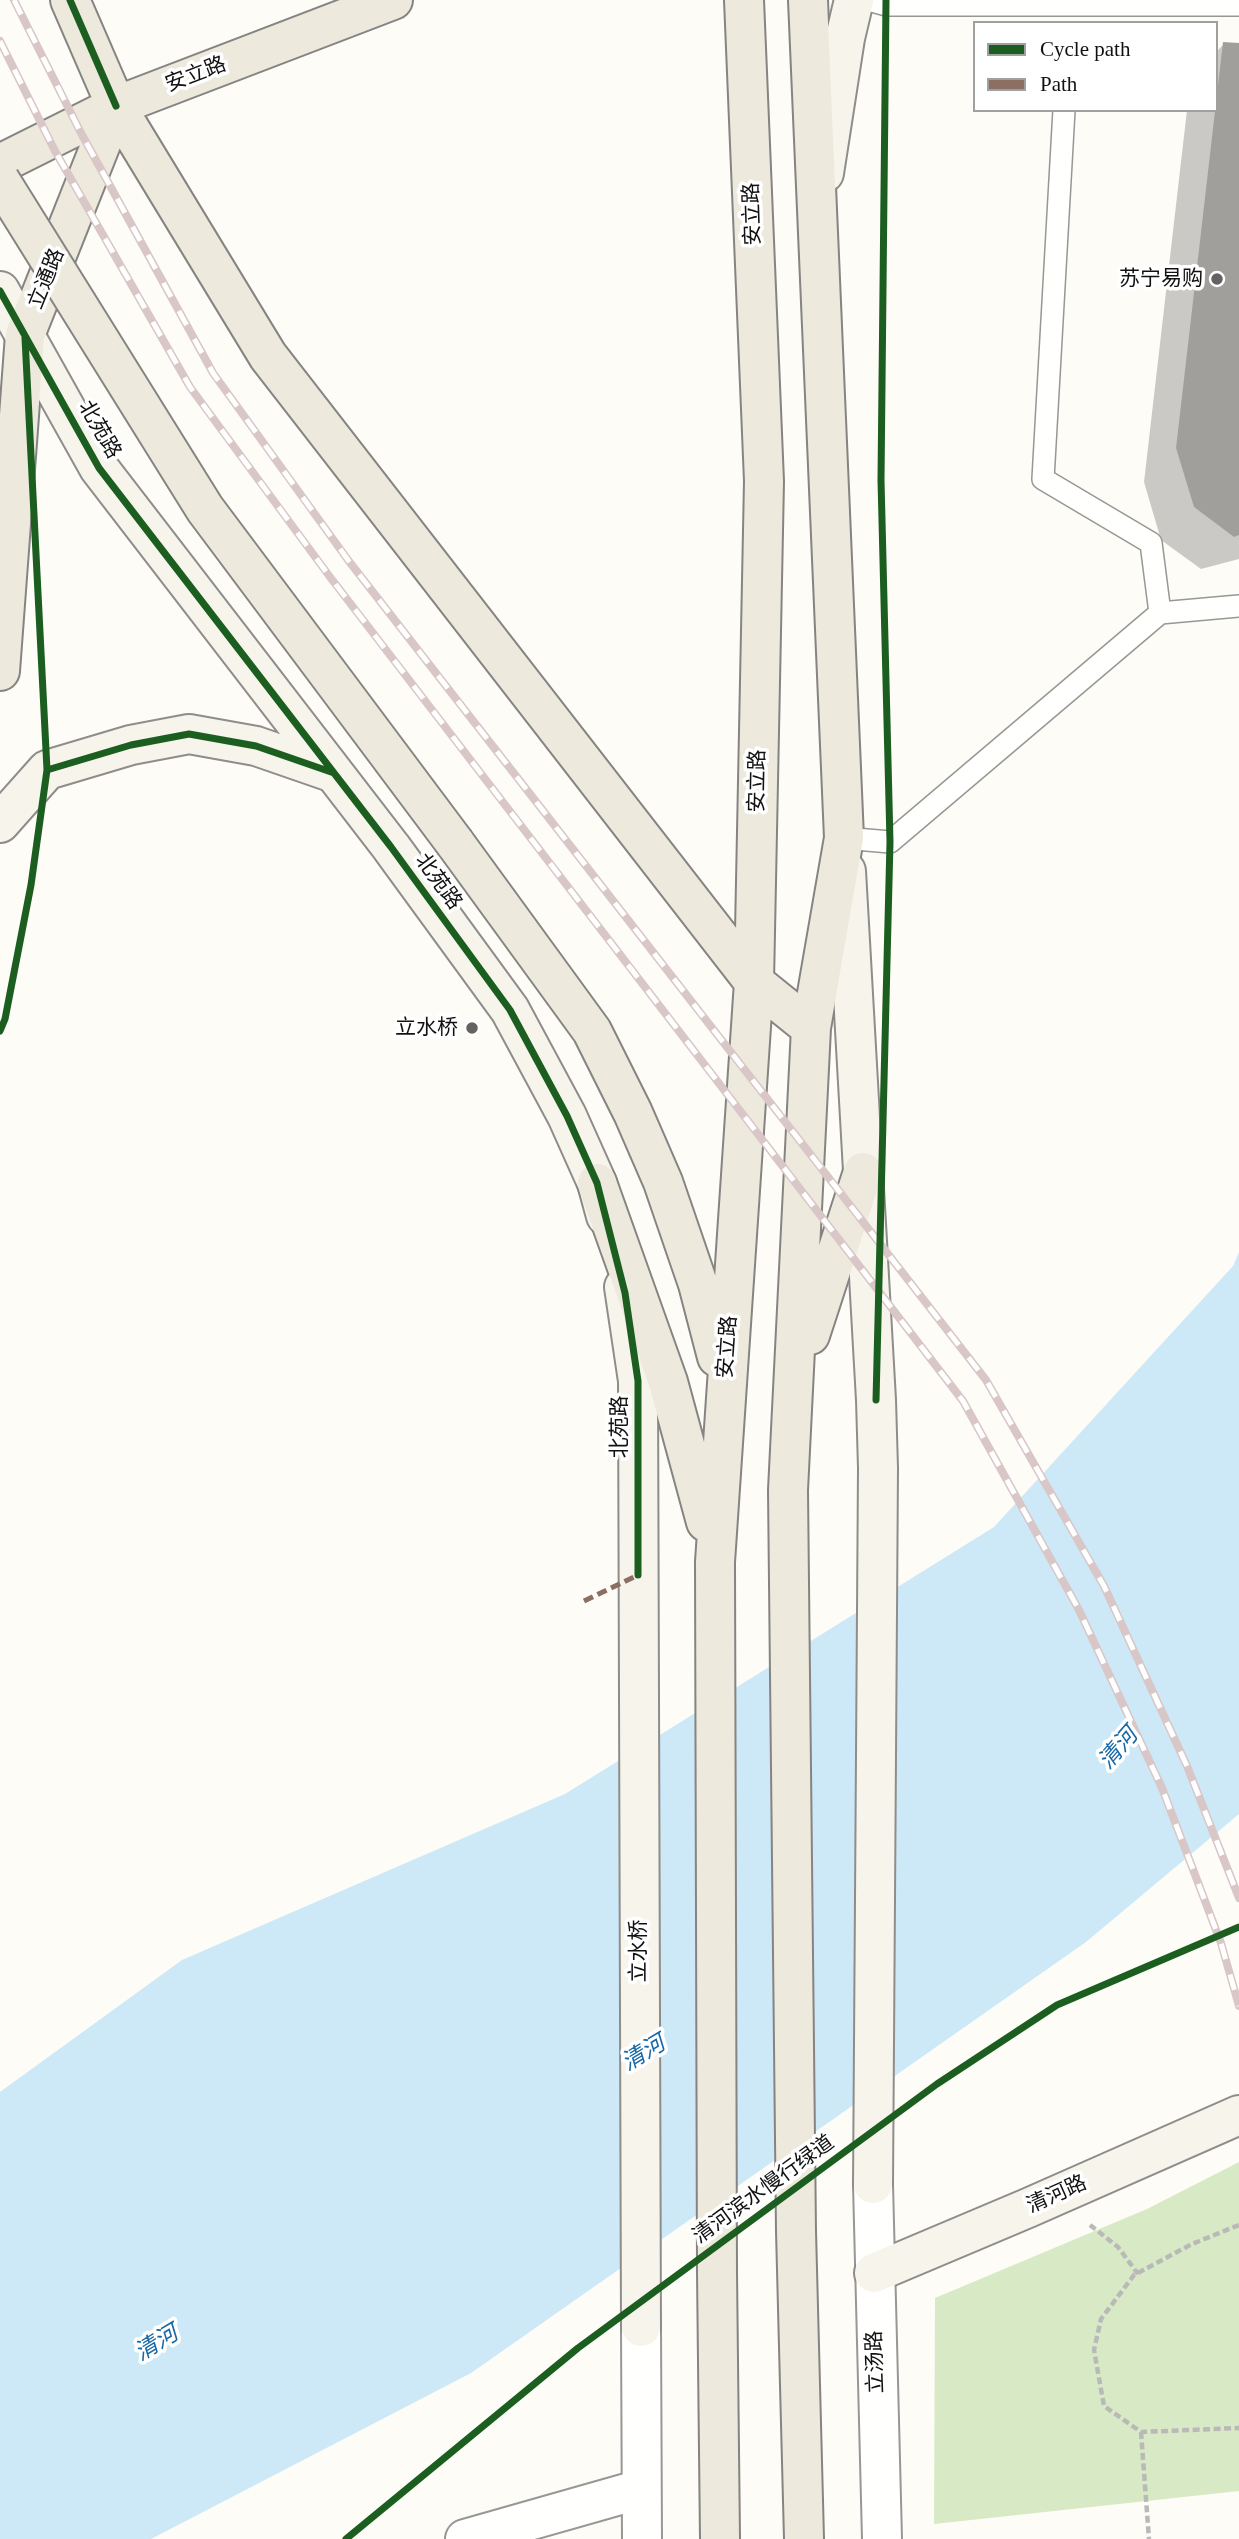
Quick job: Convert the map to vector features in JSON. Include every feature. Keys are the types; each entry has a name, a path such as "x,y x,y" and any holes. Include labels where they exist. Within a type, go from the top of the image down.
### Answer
{"main road":[{"path":"70,0 116,106 268,356 754,982 811,1028"},
{"name":"安立路","path":"0,164 116,106 393,0"},
{"name":"安立路","path":"715,1562 754,982 764,481 744,0"},
{"path":"804,2539 796,2231 788,1490 811,1028 844,838 808,0"},
{"name":"立通路","path":"0,671 24,335 116,106"},
{"name":"北苑路","path":"0,180 205,509 592,1031 634,1113 663,1182 698,1284 725,1389"},
{"path":"795,1381 863,1172"},
{"path":"597,1183 668,1382 715,1562 720,2539"}],"street":[{"path":"816,223 845,38 854,0"},
{"name":"北苑路","path":"0,291 99,467 334,773 510,1010 567,1116 597,1183 625,1293 638,1381 638,1575"},
{"path":"0,823 47,770 131,745 189,734 256,746 334,773"},
{"path":"844,838 863,1172"},
{"name":"立汤路","path":"863,1172 878,1468 873,2184 882,2539"},
{"name":"立水桥","path":"638,1575 641,2489"},
{"name":"清河路","path":"874,2273 1239,2115"},
{"path":"465,2539 641,2489 642,2539"}],"lane":[{"path":"869,0 886,5 1070,9 1239,5"},
{"path":"1064,112 1043,479 1152,543 1160,613"},
{"path":"844,838 890,842 1160,613 1239,606"}],"path":[{"path":"1054,2197 1118,2247 1138,2273"},
{"path":"1239,2225 1192,2244 1138,2273 1101,2319 1094,2350 1104,2406 1141,2432 1239,2428"},
{"path":"1141,2432 1149,2539"}],"green space":[{"path":"1239,2162 1239,2491 934,2524 935,2298 1147,2209"}],"water":[{"name":"清河","path":"1239,1252 1239,1814 1086,1942 471,2373 151,2539 0,2539 0,2092 182,1960 565,1794 994,1527 1233,1266"}],"building":[{"name":"苏宁易购","path":"1223,42 1239,43 1239,535 1234,537 1194,507 1176,448 1215,112 1218,112"}],"railway":[{"path":"14,0 81,133 213,373 348,560 986,1380 1104,1586 1187,1766 1239,1898"},
{"path":"0,41 55,151 190,387 330,577 963,1401 1079,1610 1162,1788 1221,1943 1239,2006"}],"marked path":[{"path":"584,1601 638,1575"}],"cycle path":[{"path":"70,0 116,106"},
{"path":"876,1400 890,842 881,480 886,0"},
{"path":"0,291 99,468 391,847 510,1010 567,1116 597,1183 625,1293 638,1381 638,1575"},
{"path":"0,1031 5,1019 31,885 47,770 25,338"},
{"path":"47,770 131,745 189,734 256,746 334,773"},
{"name":"清河滨水慢行绿道","path":"346,2539 578,2348 937,2084 1057,2005 1239,1927"}],"place":[{"name":"苏宁易购","path":"1217,279"},
{"name":"立水桥","path":"472,1028"}]}
